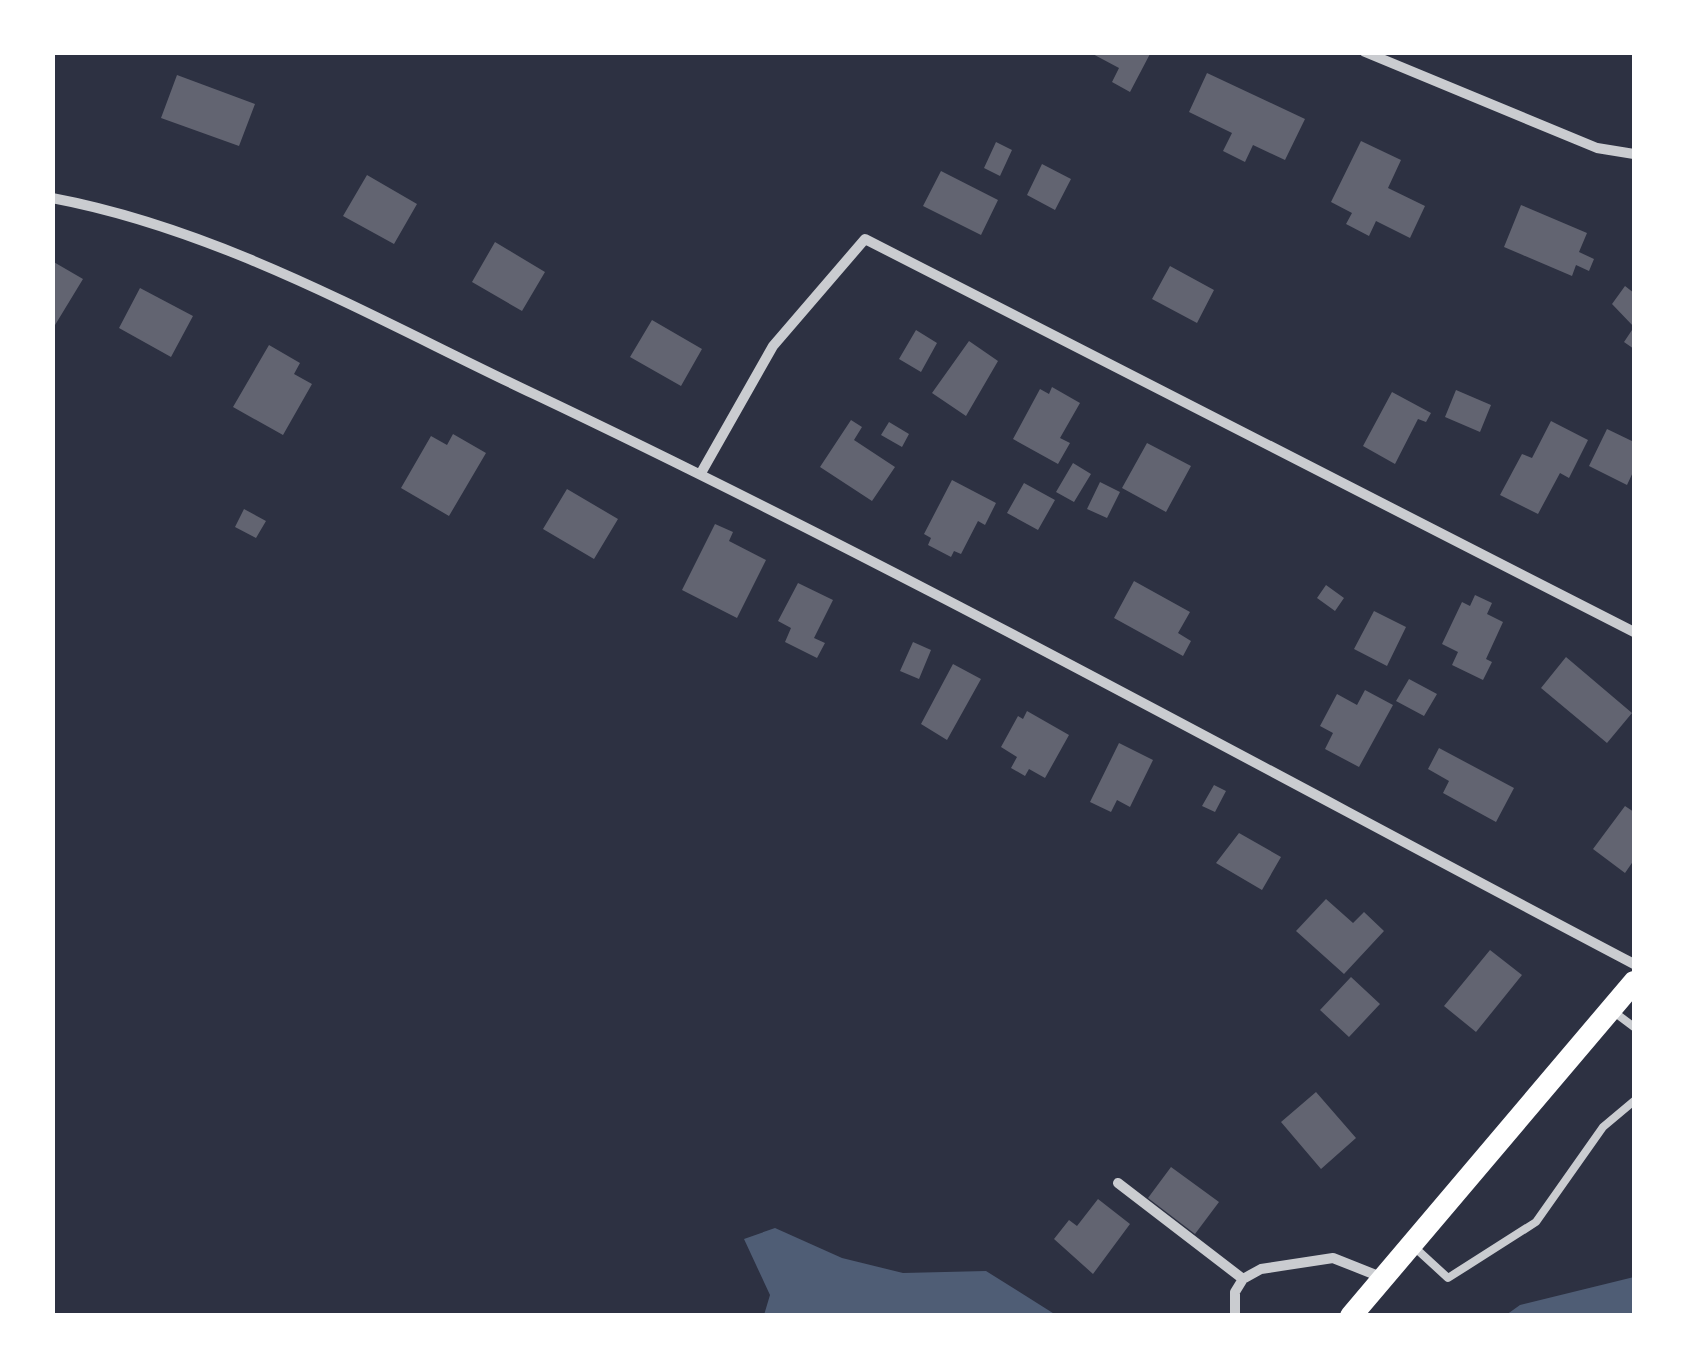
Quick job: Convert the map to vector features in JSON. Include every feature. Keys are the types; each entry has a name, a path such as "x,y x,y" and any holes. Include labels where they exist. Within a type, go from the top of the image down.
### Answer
{"main road":[{"path":"1351,1316 1634,982"}],"street":[{"path":"1365,52 1598,148 1634,154"},
{"path":"52,198 128,212 251,260 701,473 1634,964"},
{"path":"701,473 774,346 865,239 1634,632"},
{"path":"1118,1184 1243,1279"},
{"path":"1236,1316 1235,1292 1243,1279 1261,1269 1333,1258 1382,1278"}],"lane":[{"path":"1610,1009 1634,1026"},
{"path":"1410,1244 1448,1278 1536,1222 1603,1128 1634,1101"}],"water":[{"path":"775,1228 842,1258 903,1273 986,1271 1056,1315 764,1315 770,1295 744,1239"},
{"path":"1634,1277 1634,1315 1506,1315 1520,1305"}],"building":[{"path":"1089,52 1151,52 1130,92 1112,82 1119,68"},
{"path":"1207,73 1305,119 1285,160 1253,145 1245,162 1223,151 1232,133 1189,112"},
{"path":"177,75 255,104 239,146 161,118"},
{"path":"1361,141 1401,160 1388,188 1425,206 1410,238 1376,221 1369,236 1346,224 1352,213 1331,202"},
{"path":"996,142 1012,150 1000,176 984,168"},
{"path":"1042,164 1071,179 1055,210 1027,195"},
{"path":"941,171 998,200 981,235 923,206"},
{"path":"367,175 417,204 394,244 343,216"},
{"path":"1521,205 1587,233 1579,252 1594,259 1589,271 1576,265 1572,276 1504,247"},
{"path":"495,242 545,272 522,311 472,282"},
{"path":"52,261 83,279 52,330"},
{"path":"1170,266 1214,290 1197,323 1152,299"},
{"path":"1625,286 1634,293 1634,327 1612,304"},
{"path":"140,288 193,316 171,357 119,328"},
{"path":"652,320 702,349 681,386 630,357"},
{"path":"1634,327 1634,349 1624,342"},
{"path":"916,330 937,343 921,372 899,359"},
{"path":"969,341 998,361 966,416 932,393"},
{"path":"269,345 300,363 294,374 312,384 283,435 233,407"},
{"path":"1052,387 1080,403 1060,438 1070,443 1058,464 1013,439 1040,389 1049,394"},
{"path":"1456,390 1491,405 1480,432 1445,417"},
{"path":"1392,392 1431,413 1426,422 1418,419 1395,464 1363,446"},
{"path":"851,420 862,427 854,440 895,467 872,501 820,467"},
{"path":"1551,421 1588,440 1569,478 1560,473 1538,514 1500,495 1522,454 1532,458"},
{"path":"889,422 909,434 902,447 881,435"},
{"path":"1607,429 1634,442 1634,470 1627,485 1589,466"},
{"path":"453,434 486,453 449,516 401,488 431,436 447,445"},
{"path":"1147,443 1191,466 1166,512 1122,488"},
{"path":"1073,463 1091,474 1074,502 1056,492"},
{"path":"952,480 996,503 985,525 978,521 961,554 954,551 951,557 928,545 931,538 924,534"},
{"path":"1100,482 1120,492 1107,518 1087,509"},
{"path":"1024,483 1055,500 1038,530 1007,513"},
{"path":"567,489 618,519 594,559 543,529"},
{"path":"244,509 266,521 256,538 235,527"},
{"path":"715,524 733,532 729,541 766,560 737,618 682,590"},
{"path":"1134,581 1190,612 1178,633 1191,641 1183,656 1114,618"},
{"path":"798,583 833,600 814,638 825,643 817,658 785,642 791,628 778,621"},
{"path":"1326,585 1344,598 1335,611 1317,598"},
{"path":"1475,595 1492,603 1487,614 1503,622 1486,659 1492,662 1483,680 1452,665 1458,652 1442,644 1462,602 1470,606"},
{"path":"1374,611 1406,627 1387,666 1354,649"},
{"path":"913,642 931,650 919,679 900,671"},
{"path":"1566,657 1632,713 1607,743 1541,688"},
{"path":"953,664 981,679 947,740 921,724"},
{"path":"1409,679 1437,694 1424,716 1396,701"},
{"path":"1365,690 1393,705 1359,767 1325,749 1333,733 1320,726 1337,694 1357,705"},
{"path":"1027,711 1069,735 1045,778 1029,769 1025,776 1011,768 1017,757 1001,747 1018,716 1023,719"},
{"path":"1119,743 1153,760 1130,807 1117,800 1111,812 1090,802"},
{"path":"1439,748 1514,788 1496,822 1443,793 1449,781 1428,769"},
{"path":"1214,785 1226,791 1215,812 1202,806"},
{"path":"1625,806 1634,812 1634,860 1625,873 1593,849"},
{"path":"1239,833 1281,857 1262,890 1216,863"},
{"path":"1326,899 1353,923 1364,912 1384,931 1344,974 1296,931"},
{"path":"1490,950 1522,975 1476,1032 1444,1006"},
{"path":"1351,977 1380,1004 1349,1037 1320,1010"},
{"path":"1316,1092 1356,1138 1321,1169 1281,1122"},
{"path":"1171,1167 1219,1202 1195,1234 1148,1198"},
{"path":"1098,1199 1130,1224 1093,1274 1054,1239 1069,1220 1077,1226"}]}
